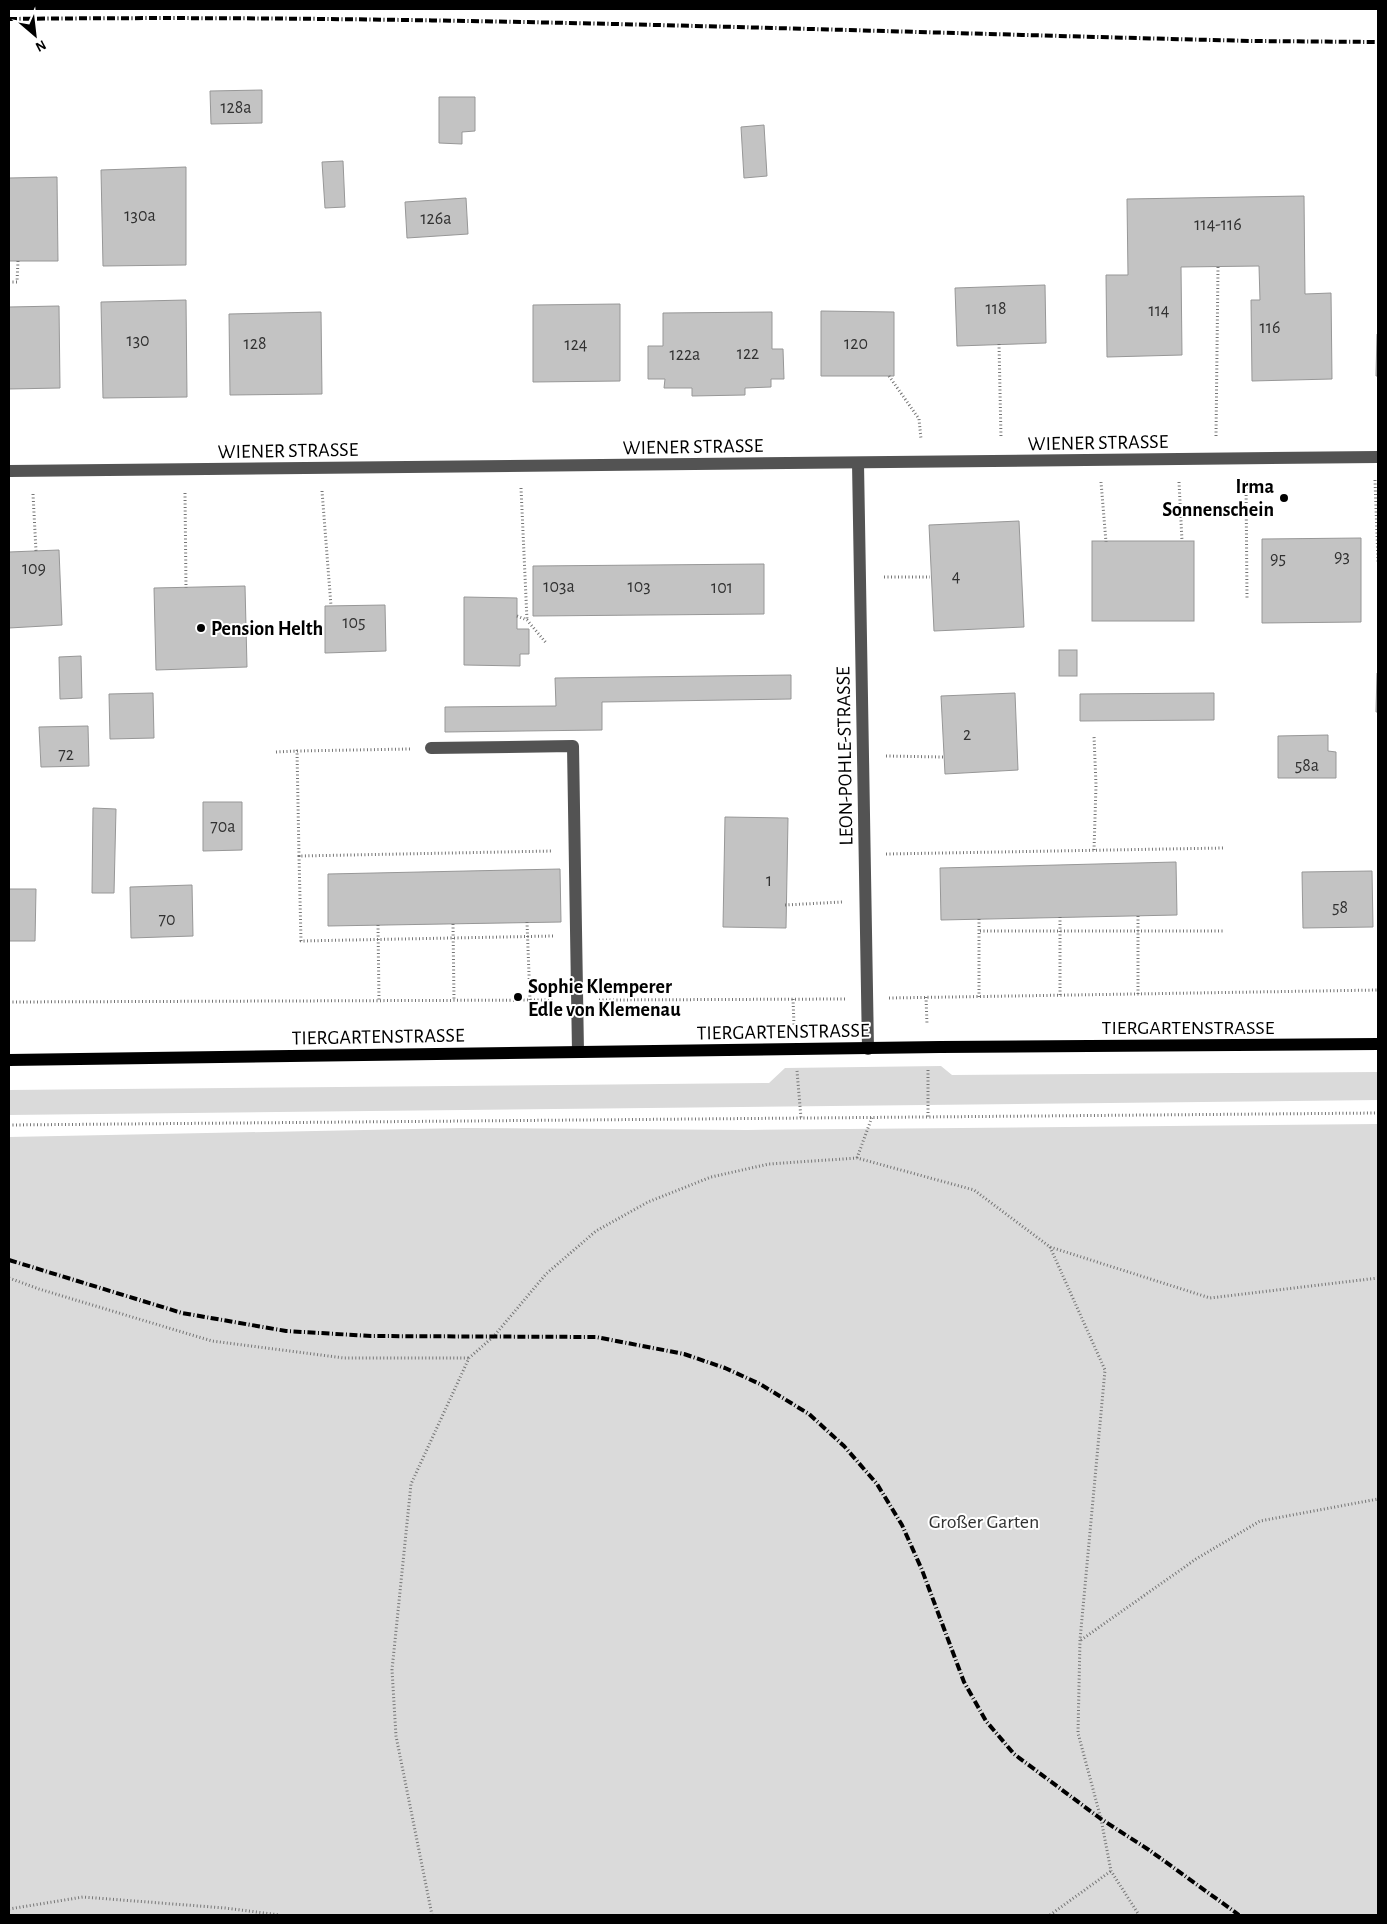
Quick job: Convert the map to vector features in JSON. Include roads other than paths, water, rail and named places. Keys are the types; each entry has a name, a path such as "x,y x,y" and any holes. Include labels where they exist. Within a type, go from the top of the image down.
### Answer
{"main road":[{"name":"TIERGARTENSTRASSE","path":"9,1060 928,1047 1378,1044"}],"street":[{"name":"WIENER STRASSE","path":"9,471 1376,458"},
{"name":"LEON-POHLE-STRASSE","path":"858,463 868,1049"},
{"path":"431,748 573,746 578,1052"}],"railway":[{"path":"9,19 164,18 475,21 1253,41 1378,42"},
{"path":"9,1260 182,1313 286,1331 371,1336 596,1337 684,1354 725,1368 760,1384 809,1414 844,1446 877,1484 902,1525 922,1570 964,1682 986,1721 1014,1754 1101,1819 1149,1850 1239,1915"}],"place":[{"name":"Irma Sonnenschein","path":"1284,498"},
{"name":"Pension Helth","path":"201,628"},
{"name":"Sophie Klemperer Edle von Klemenau","path":"518,997"}],"park label":[{"name":"Großer Garten","path":"984,1521"}]}
